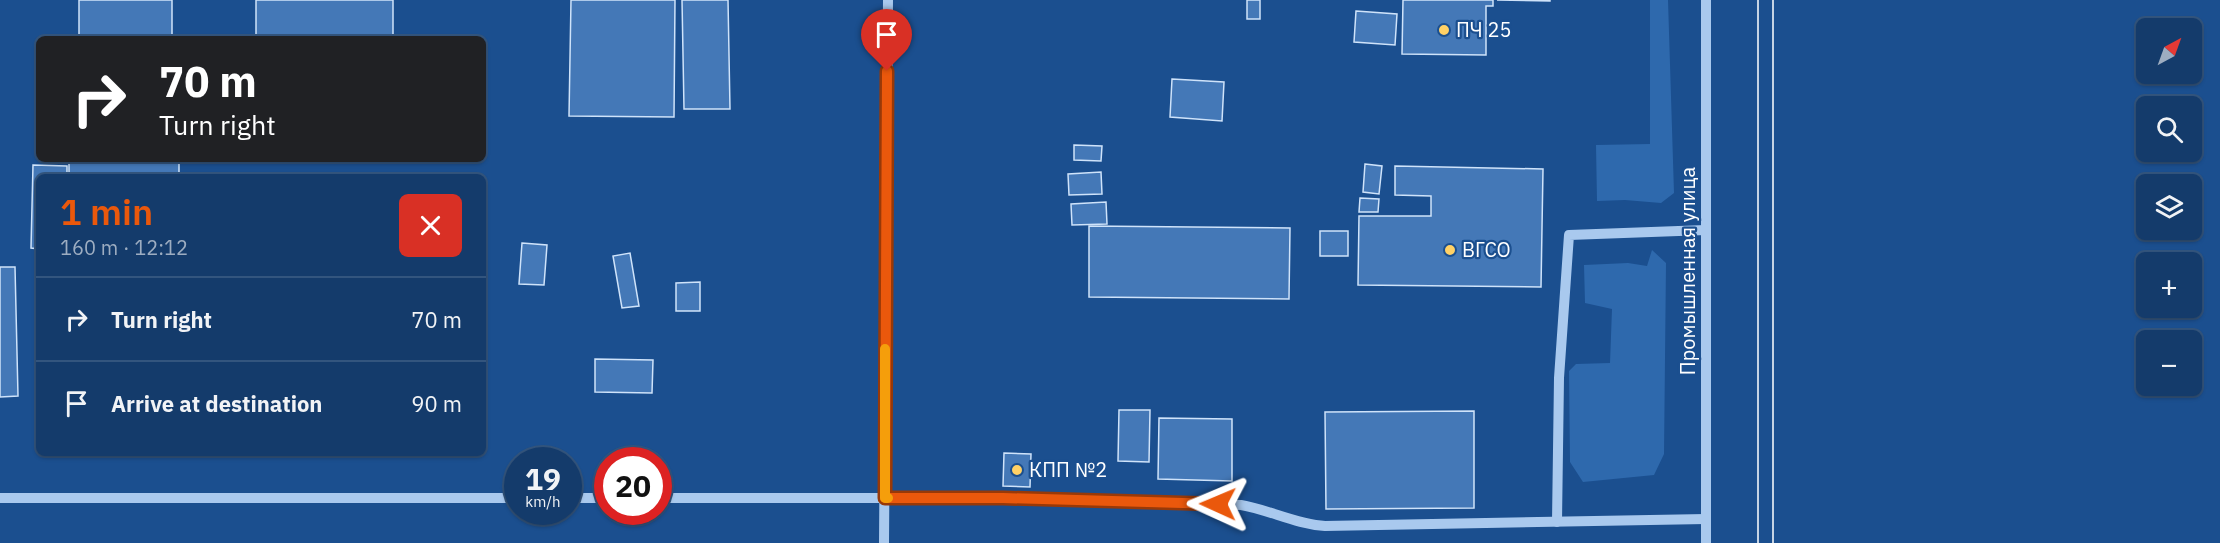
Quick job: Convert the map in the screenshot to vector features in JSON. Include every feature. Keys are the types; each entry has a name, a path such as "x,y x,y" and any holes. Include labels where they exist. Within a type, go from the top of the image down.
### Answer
{"street":[{"path":"884,543 888,0"},
{"name":"Промышленная улица","path":"1706,0 1706,543"},
{"path":"1557,522 1560,378 1569,235 1706,230"},
{"path":"0,498 504,498"},
{"path":"672,498 1003,498 1241,504 1258,507 1300,523 1325,526 1706,519"}],"shaded area":[{"path":"1650,0 1668,0 1674,193 1661,203 1625,200 1597,201 1596,145 1650,144"},
{"path":"1652,250 1666,263 1664,454 1654,475 1583,482 1570,462 1569,371 1576,364 1610,363 1612,309 1585,303 1584,265 1628,263 1647,266"}],"building":[{"path":"79,0 172,0 172,36 79,36"},
{"path":"256,0 393,0 393,36 256,36"},
{"path":"571,0 675,0 674,117 569,116"},
{"path":"682,0 728,0 730,109 684,109"},
{"path":"1247,0 1260,0 1260,19 1247,19"},
{"name":"ПЧ 25","path":"1403,0 1493,0 1493,6 1486,6 1486,55 1402,54"},
{"path":"1497,0 1550,0 1550,1"},
{"path":"1356,11 1397,14 1395,45 1354,42"},
{"path":"1172,79 1224,82 1222,121 1170,117"},
{"path":"1074,145 1102,146 1101,161 1074,160"},
{"path":"69,162 179,162 179,174 69,174"},
{"path":"1365,164 1382,166 1379,194 1363,192"},
{"path":"33,165 67,166 67,174 36,174 36,249 31,248"},
{"name":"ВГСО","path":"1395,166 1543,169 1541,287 1358,285 1359,216 1431,216 1431,196 1395,195"},
{"path":"1101,172 1102,194 1069,195 1068,174"},
{"path":"1360,198 1379,199 1378,212 1359,212"},
{"path":"1106,202 1107,224 1072,225 1071,204"},
{"path":"1089,226 1290,228 1289,299 1089,297"},
{"path":"1320,231 1348,231 1348,256 1320,256"},
{"path":"522,243 547,245 544,285 519,284"},
{"path":"630,253 639,306 622,308 613,256"},
{"path":"0,267 15,267 18,396 0,397"},
{"path":"700,282 700,311 676,311 676,283"},
{"path":"595,359 653,360 652,393 595,392"},
{"path":"1119,410 1150,410 1149,462 1118,461"},
{"path":"1474,411 1474,508 1326,509 1325,412"},
{"path":"1159,418 1232,419 1232,481 1158,479"},
{"name":"КПП №2","path":"1004,453 1031,454 1030,487 1003,486"}],"tram line":[{"path":"1758,0 1758,543"},
{"path":"1773,0 1773,543"}],"slow traffic":[{"path":"885,349 885,498 888,498"}],"place":[{"name":"ПЧ 25","path":"1444,30"},
{"name":"ВГСО","path":"1450,250"},
{"name":"КПП №2","path":"1017,470"}],"route":[{"path":"887,71 885,498 1003,498 1218,504"}]}
